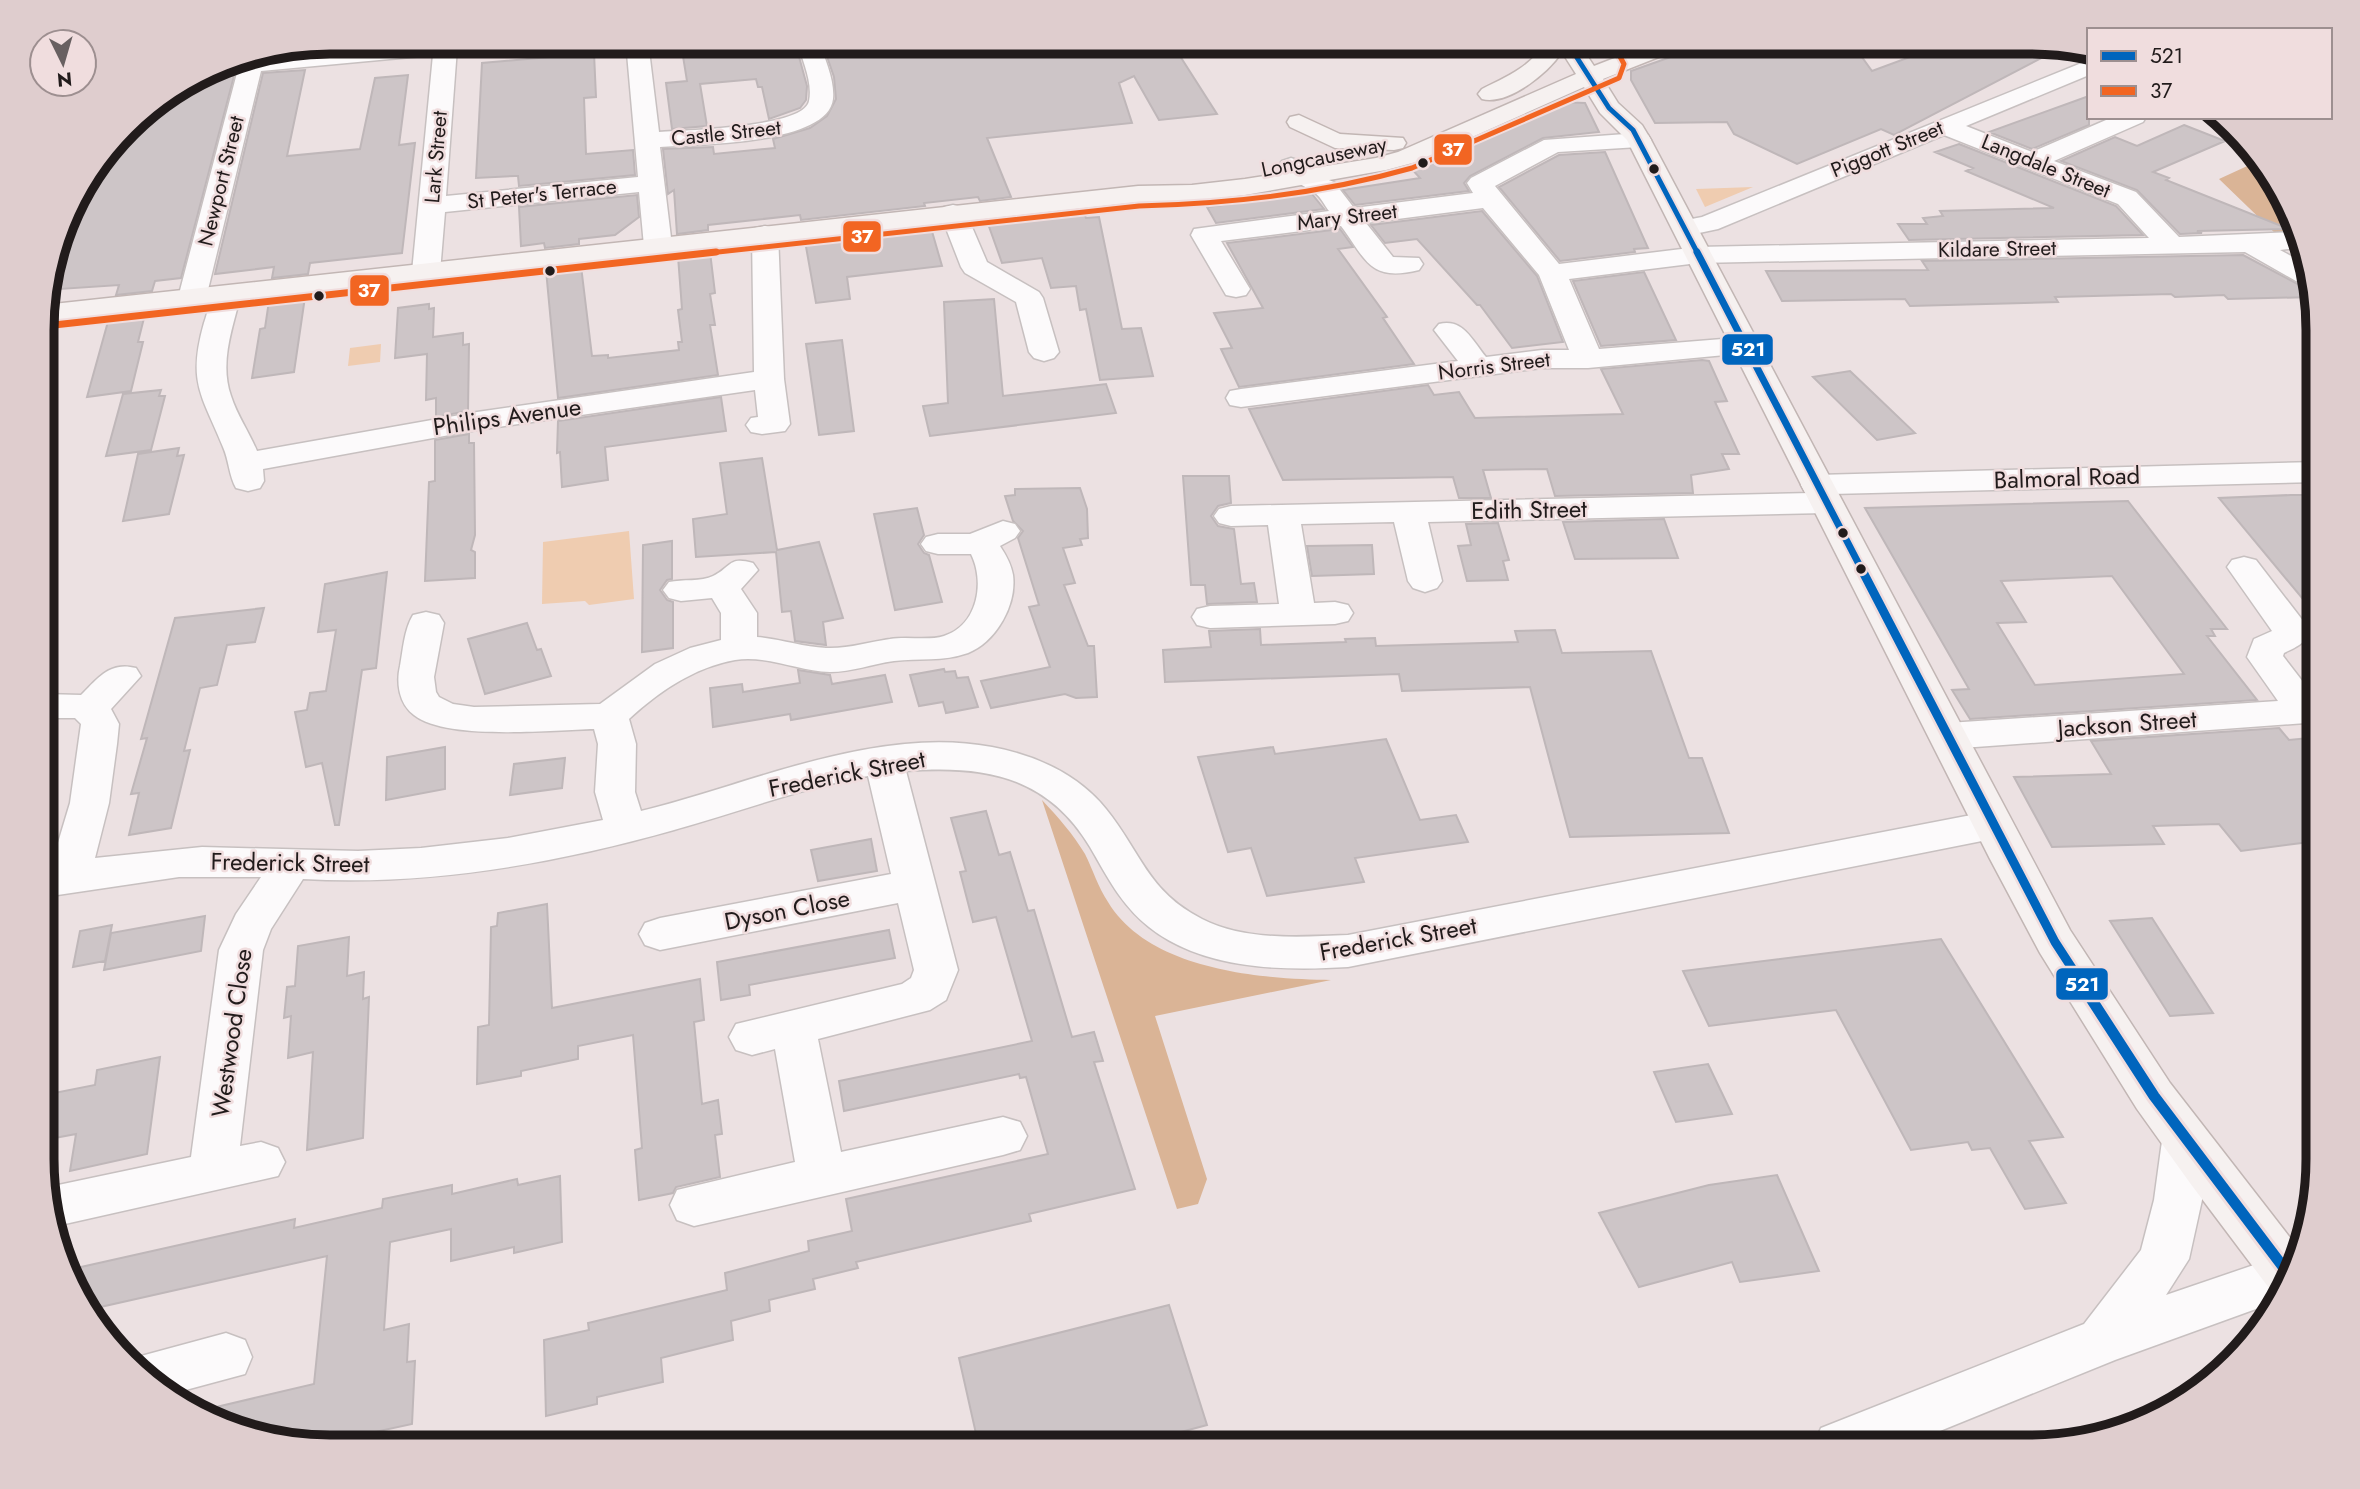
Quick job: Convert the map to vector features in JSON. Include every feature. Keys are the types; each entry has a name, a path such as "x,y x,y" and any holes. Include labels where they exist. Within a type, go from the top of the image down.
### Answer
{"main road":[{"path":"1469,111 1487,96 1535,70 1550,54"},
{"path":"1575,54 1613,113 1636,135 1992,825 2080,982 2186,1141 2235,1209 2283,1268"},
{"path":"1588,75 1606,55 1637,113 1636,135"},
{"path":"1588,75 1626,92"},
{"name":"Longcauseway","path":"1313,174 1469,111 1588,75"},
{"name":"Longcauseway","path":"55,313 1138,194 1192,193 1407,157 1588,75"},
{"path":"1469,111 1538,91 1563,87"},
{"path":"1299,122 1335,141 1394,143"}],"street":[{"path":"289,58 333,54"},
{"name":"Lark Street","path":"426,272 448,54"},
{"path":"638,54 658,246"},
{"name":"Castle Street","path":"647,141 789,126 813,117 823,103 811,54"},
{"name":"Newport Street","path":"191,298 251,66"},
{"name":"Piggott Street","path":"1692,242 1709,223 2087,68"},
{"path":"2032,161 2098,140 2131,119"},
{"name":"Langdale Street","path":"1943,126 2127,198 2172,246"},
{"path":"1588,359 1552,273 1480,186 1482,181 1553,145 1636,135"},
{"path":"1313,174 1386,266 1409,264"},
{"name":"St Peter's Terrace","path":"432,205 652,183"},
{"name":"Mary Street","path":"1236,289 1204,235 1490,199"},
{"path":"953,214 975,267 1029,298 1044,352"},
{"path":"762,425 774,424 769,380 765,234"},
{"name":"Kildare Street","path":"1692,242 2172,246 2290,240"},
{"path":"1552,273 1692,242"},
{"path":"2250,244 2299,271"},
{"name":"Philips Avenue","path":"227,294 211,360 211,375 213,388 247,471 477,421 769,380"},
{"path":"1449,330 1478,367"},
{"name":"Norris Street","path":"1241,398 1542,359 1588,359 1747,346"},
{"name":"Balmoral Road","path":"1822,494 2306,472"},
{"name":"Edith Street","path":"1231,516 1409,513 1822,494"},
{"path":"1409,513 1425,581"},
{"path":"1283,515 1298,614"},
{"path":"433,617 416,677 417,692 426,706 445,715 474,719 609,716 635,692 658,677 717,653 739,648 760,648 828,660 910,648 954,645 984,625 994,600 993,537 938,544"},
{"name":"Jackson Street","path":"1948,736 2306,711 2265,657 2267,647 2290,636 2289,626 2244,567"},
{"path":"681,590 732,578 739,612 739,648"},
{"path":"1210,617 1335,613"},
{"path":"89,708 123,676"},
{"path":"54,706 89,708 98,715 100,724 94,789 78,851 56,881"},
{"path":"609,716 617,744 615,792 626,829"},
{"name":"Frederick Street","path":"56,881 161,864 223,860 357,866 469,858 546,846 626,829 783,784 884,762 941,755 978,757 1016,766 1043,777 1086,811 1127,879 1147,902 1171,920 1202,935 1234,945 1270,952 1307,954 1348,951 1992,825"},
{"path":"822,1177 772,1032 914,998 930,988 936,970 884,762"},
{"name":"Westwood Close","path":"213,1172 241,950 251,925 291,864"},
{"name":"Dyson Close","path":"660,934 915,885"},
{"path":"694,1205 1003,1136"},
{"path":"2102,1341 2164,1259 2171,1240 2186,1141"},
{"path":"59,1205 261,1162"},
{"path":"1870,1435 2102,1341 2277,1280"},
{"path":"157,1374 226,1357"}],"shaded area":[{"path":"2251,164 2269,192 2288,234 2277,235 2219,179"},
{"path":"1753,187 1705,207 1696,189"},
{"path":"381,344 380,362 348,366 350,348"},
{"path":"629,531 634,599 589,605 585,601 542,604 543,542"},
{"path":"1042,800 1085,854 1108,902 1126,925 1150,943 1208,966 1240,973 1331,980 1155,1016 1207,1179 1198,1204 1177,1209"}],"building":[{"path":"594,54 596,97 584,98 586,154 633,150 635,175 519,186 518,176 476,178 482,63"},
{"path":"683,54 798,54 807,86 806,100 800,108 769,119 762,87 758,87 756,79 700,84 707,126 672,129 666,83 687,81"},
{"path":"826,54 1179,54 1217,114 1159,120 1134,76 1119,83 1132,123 987,138 1011,197 980,201 978,197 801,220 800,215 708,225 708,230 677,234 674,190 668,194 663,149 713,147 714,154 775,148 773,139 810,128 827,116 836,99 834,77"},
{"path":"1679,54 1860,54 1872,71 1918,54 2047,55 1894,135 1881,129 1797,164 1734,134 1727,122 1655,123 1631,80 1631,71"},
{"path":"305,70 287,156 360,149 375,78 408,75 399,145 415,143 402,253 310,263 308,274 272,278 274,267 215,274 263,73"},
{"path":"224,76 234,76 181,278 155,281 152,291 116,295 119,285 58,289 69,242 91,192 123,148 162,111 208,83"},
{"path":"2087,97 2089,125 2032,149 1989,132"},
{"path":"1557,102 1585,103 1599,132 1543,138 1470,176 1464,183 1469,191 1355,205 1343,190 1420,178 1411,168"},
{"path":"2184,125 2225,141 2153,172 2169,178 2166,180 2286,229 2197,231 2202,233 2180,234 2137,190 2061,161 2115,137 2137,146"},
{"path":"1959,144 2116,206 2143,235 1909,240 1898,224 1927,224 1923,218 1943,216 1940,211 2054,208 1966,171 1973,168 1935,152"},
{"path":"1605,152 1648,248 1560,261 1499,187 1559,155"},
{"path":"1312,194 1324,209 1216,223 1207,207"},
{"path":"637,195 639,217 615,235 579,239 579,244 545,248 544,243 521,246 519,207"},
{"path":"1482,211 1537,276 1563,342 1512,348 1480,305 1477,305 1417,239 1385,243 1371,225"},
{"path":"1084,213 1086,218 1099,217 1122,329 1141,328 1153,376 1100,380 1086,309 1080,310 1076,286 1051,288 1042,258 1002,263 987,221"},
{"path":"931,228 942,266 847,277 850,299 816,303 805,241"},
{"path":"1340,229 1353,247 1338,249 1387,317 1383,318 1414,364 1239,387 1221,349 1232,348 1214,313 1263,308 1227,243"},
{"path":"710,252 715,293 710,294 715,325 710,325 718,375 558,398 546,270 581,266 592,356 608,355 608,358 679,350 678,342 682,342 678,310 682,309 678,256"},
{"path":"2243,255 2302,286 2303,297 2228,299 2224,295 2175,297 2171,294 2055,297 2058,302 1910,306 1905,299 1782,301 1766,271 1928,270 1922,261"},
{"path":"1644,272 1676,340 1601,346 1573,281"},
{"path":"305,297 294,372 252,378 260,329 265,328 269,301"},
{"path":"994,299 1003,396 1106,384 1116,413 930,436 923,406 948,403 944,302"},
{"path":"429,304 429,309 434,308 433,337 463,333 463,345 469,344 468,411 436,417 436,398 426,400 427,354 395,358 398,308"},
{"path":"145,314 138,342 143,342 131,391 87,397 109,318"},
{"path":"842,340 854,431 819,435 806,344"},
{"path":"1709,361 1727,401 1715,402 1739,454 1722,454 1729,469 1691,475 1693,493 1555,496 1547,469 1483,470 1491,498 1459,498 1453,477 1283,480 1249,409 1428,385 1434,395 1459,392 1475,418 1623,414 1601,369"},
{"path":"1850,371 1915,433 1877,440 1813,377"},
{"path":"161,390 159,396 165,396 151,450 106,456 123,394"},
{"path":"721,397 726,431 605,447 608,480 562,487 560,452 557,453 558,421"},
{"path":"469,434 469,443 474,443 475,535 471,550 475,552 475,578 425,581 429,482 435,481 435,440"},
{"path":"179,448 177,456 184,455 169,514 123,521 138,454"},
{"path":"762,458 777,550 819,542 843,618 823,622 826,645 795,641 791,611 782,612 776,552 696,557 693,519 727,514 720,463"},
{"path":"1183,476 1229,476 1231,503 1218,506 1211,516 1218,526 1234,529 1241,584 1254,583 1257,602 1207,604 1205,585 1191,585"},
{"path":"1080,488 1087,509 1088,538 1080,539 1082,545 1063,548 1075,583 1064,585 1088,646 1094,646 1097,697 1076,698 1065,694 991,708 981,681 1050,667 1029,607 1039,605 1018,538 1023,531 1013,521 1005,496 1015,495 1015,489"},
{"path":"2306,495 2306,603 2219,498"},
{"path":"2128,501 2227,629 2211,629 2215,636 2207,636 2257,700 1970,719 1952,690 1969,689 1865,508","holes":["2112,576 2184,674 2035,685 1997,623 2026,622 2001,581"]},
{"path":"917,508 924,535 918,544 924,553 929,555 942,602 895,610 874,514"},
{"path":"1664,519 1678,558 1575,559 1563,522"},
{"path":"1498,523 1509,560 1503,561 1508,580 1467,581 1458,546 1471,545 1466,524"},
{"path":"672,541 672,579 667,580 660,590 667,600 673,602 673,648 642,652 643,545"},
{"path":"1372,545 1374,574 1312,576 1307,546"},
{"path":"387,572 376,668 362,670 339,825 335,825 322,763 306,767 295,712 307,710 310,693 326,691 336,630 318,632 325,584"},
{"path":"264,608 255,642 227,645 217,685 200,688 184,751 190,750 171,828 129,835 139,793 131,794 147,738 141,739 175,618"},
{"path":"527,623 551,676 485,694 468,639"},
{"path":"1260,629 1261,645 1346,642 1345,639 1375,638 1376,646 1518,642 1515,631 1555,630 1562,653 1651,651 1689,758 1702,758 1729,833 1570,837 1530,687 1402,691 1399,674 1165,682 1163,650 1211,647 1209,631"},
{"path":"944,669 945,672 955,671 957,678 968,677 978,707 946,713 943,702 919,706 910,675"},
{"path":"798,670 830,675 832,684 885,675 892,702 791,720 790,714 713,727 710,688 742,684 743,692 800,683"},
{"path":"2279,728 2289,740 2306,738 2306,842 2241,851 2219,824 2153,826 2164,844 2052,847 2014,777 2111,774 2091,741"},
{"path":"1386,739 1420,820 1456,815 1468,842 1355,858 1364,882 1267,896 1251,848 1228,852 1198,757 1273,747 1275,754"},
{"path":"445,747 445,789 386,800 387,757"},
{"path":"565,758 562,788 510,795 514,764"},
{"path":"986,811 999,855 1010,852 1028,911 1034,910 1072,1037 1094,1032 1103,1061 1094,1062 1135,1189 1029,1214 1031,1221 856,1262 858,1268 813,1279 815,1289 769,1300 770,1311 731,1321 733,1340 661,1358 663,1382 597,1397 597,1404 546,1416 544,1340 589,1330 588,1323 727,1290 725,1273 809,1251 808,1241 852,1231 846,1199 1048,1154 1026,1077 1020,1078 1019,1074 844,1111 839,1081 1032,1041 996,917 973,922 960,872 966,871 951,818"},
{"path":"871,839 877,871 818,881 811,850"},
{"path":"547,904 552,1008 700,979 704,1020 694,1022 702,1104 718,1100 722,1134 715,1135 720,1177 676,1187 673,1193 639,1200 635,1150 642,1148 633,1035 578,1046 578,1059 521,1071 521,1076 477,1084 478,1027 489,1025 491,927 497,926 498,913"},
{"path":"205,916 201,951 104,970 111,933"},
{"path":"2152,918 2213,1013 2170,1016 2110,921"},
{"path":"112,925 105,961 73,967 80,931"},
{"path":"889,930 895,958 749,985 750,995 721,1000 717,962"},
{"path":"349,937 347,976 364,972 363,999 369,997 363,1138 307,1150 313,1052 288,1058 291,1016 284,1018 287,987 295,986 298,946"},
{"path":"1941,939 2063,1137 2029,1141 2066,1203 2025,1209 1990,1148 1972,1150 1968,1142 1911,1150 1836,1010 1709,1026 1683,971"},
{"path":"160,1057 147,1154 70,1171 76,1134 54,1138 54,1093 95,1085 97,1070"},
{"path":"1708,1064 1732,1114 1676,1122 1654,1072"},
{"path":"1777,1175 1819,1271 1740,1282 1732,1262 1639,1287 1599,1213 1709,1185"},
{"path":"560,1176 562,1242 514,1253 514,1247 451,1261 451,1229 390,1242 384,1330 409,1324 407,1362 415,1361 412,1424 361,1435 312,1434 276,1429 242,1420 212,1408 314,1384 327,1256 98,1308 77,1268 295,1219 294,1228 382,1208 383,1199 452,1185 452,1194 517,1179 518,1185"},
{"path":"1169,1305 1207,1425 1170,1435 976,1435 959,1358"}],"transit line":[{"name":"521","path":"1575,54 1609,108 1633,130 1639,140 2055,942 2154,1096 2283,1267"},
{"name":"37","path":"54,325 1139,206 1192,205 1246,199 1380,177 1412,168 1619,78 1624,64 1619,54"}]}
